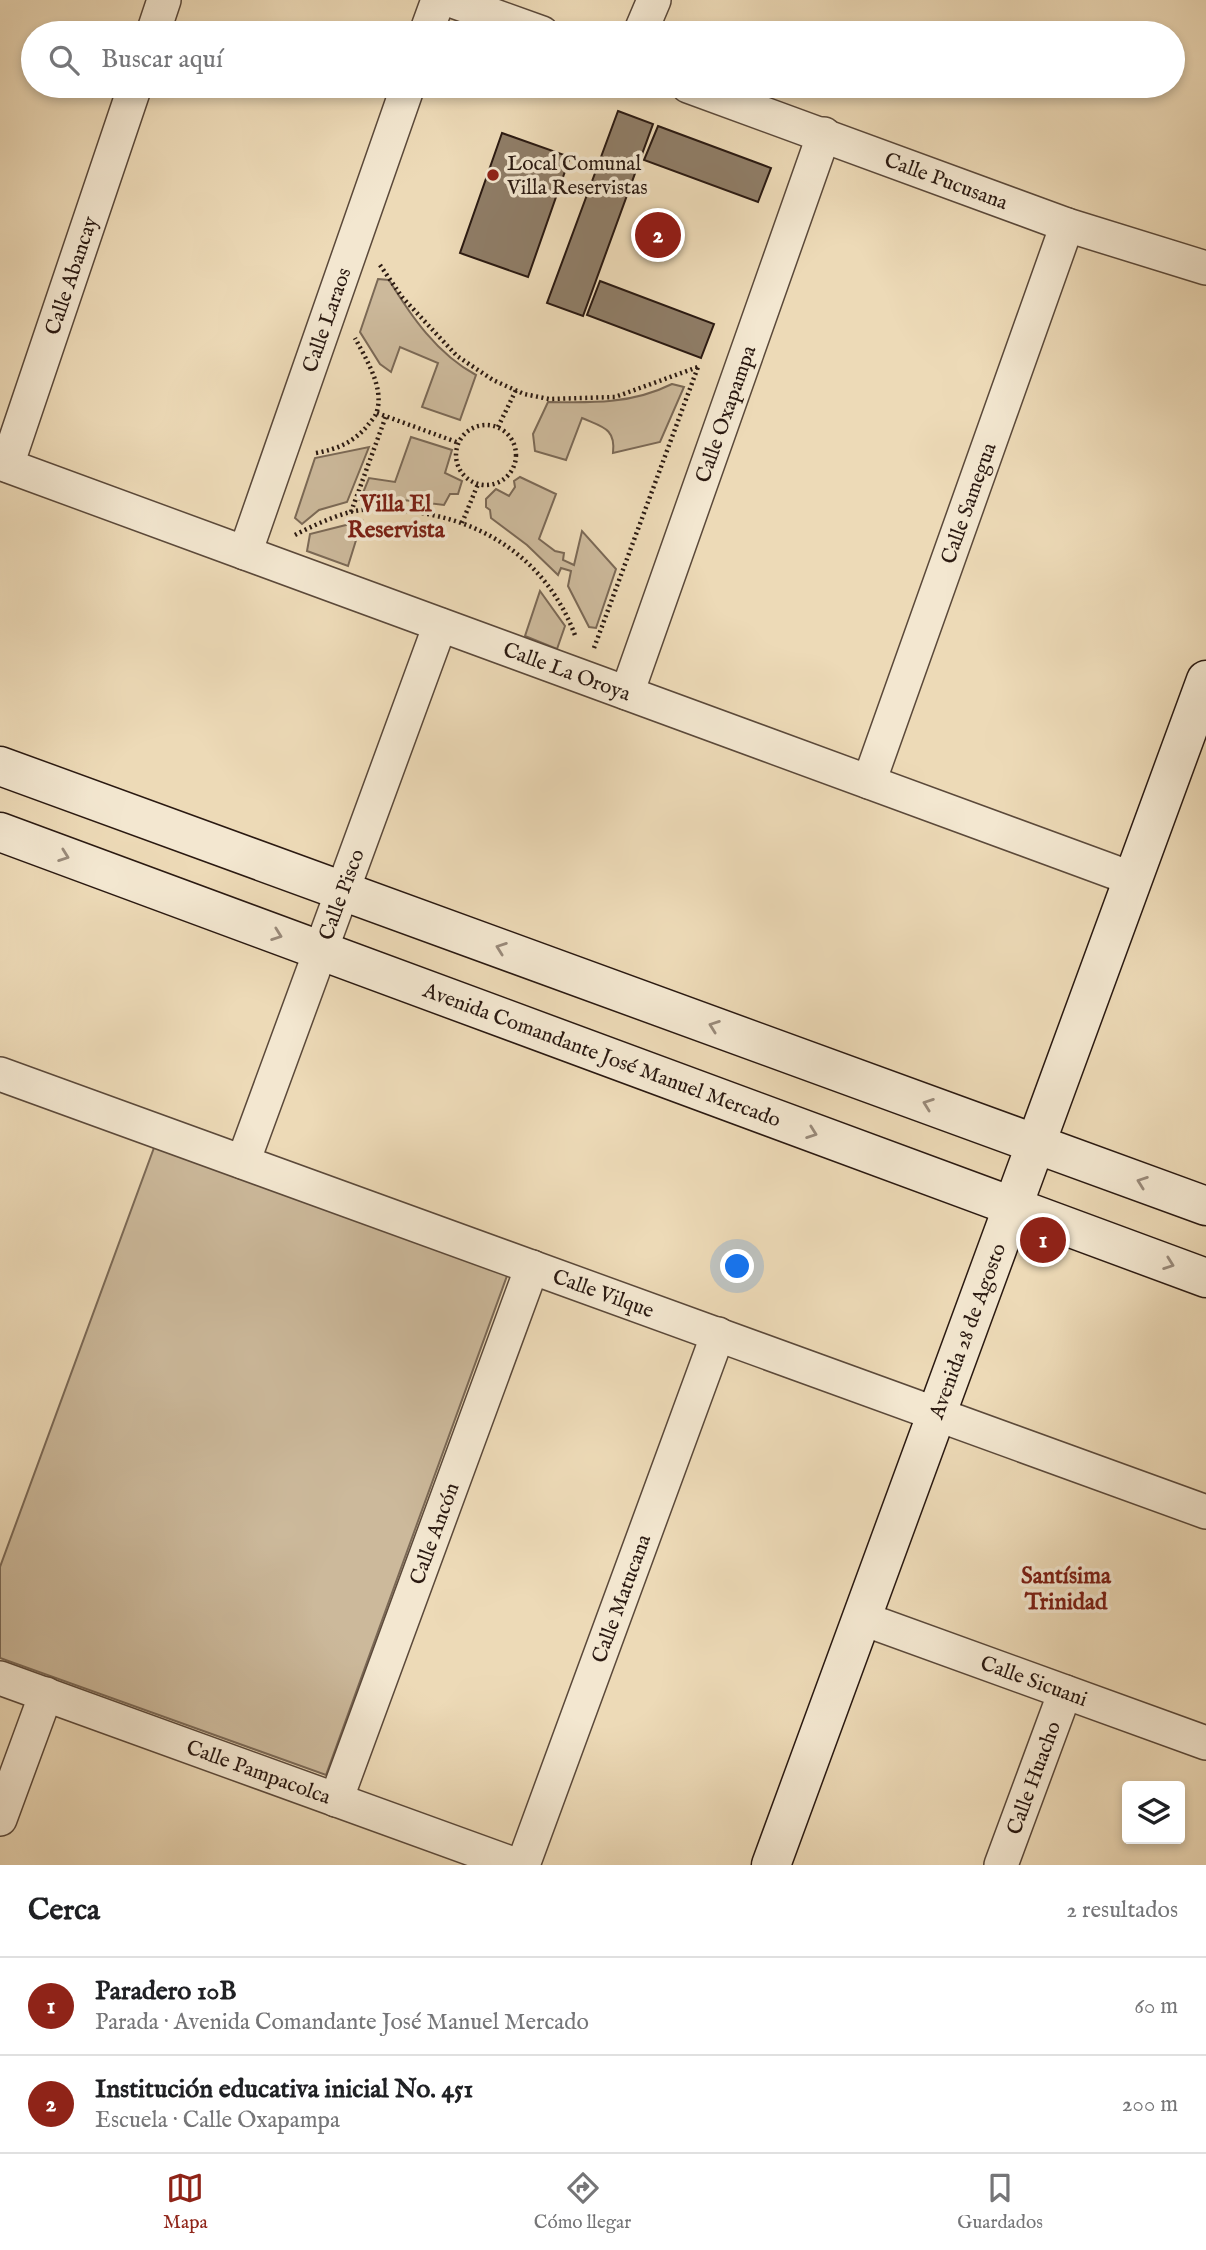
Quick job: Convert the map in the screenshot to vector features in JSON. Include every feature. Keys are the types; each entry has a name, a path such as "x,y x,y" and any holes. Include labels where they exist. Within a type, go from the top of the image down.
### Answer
{"street":[{"path":"157,21 164,0"},
{"path":"430,21 438,0"},
{"path":"450,0 509,21"},
{"path":"645,21 654,0"},
{"name":"Calle Abancay","path":"3,464 131,98"},
{"name":"Calle Laraos","path":"245,553 404,98"},
{"name":"Calle Pucusana","path":"722,98 1067,225 1206,268"},
{"name":"Calle Oxapampa","path":"627,693 824,134"},
{"name":"Calle Samegua","path":"869,782 1067,225"},
{"name":"Calle La Oroya","path":"3,464 1133,879"},
{"name":"Calle Pisco","path":"243,1162 440,625"},
{"name":"Avenida 28 de Agosto","path":"771,1865 1206,680"},
{"path":"0,766 1206,1206"},
{"name":"Avenida Comandante José Manuel Mercado","path":"0,832 1206,1278"},
{"name":"Calle Vilque","path":"0,1074 1206,1511"},
{"name":"Calle Ancón","path":"336,1800 532,1267"},
{"name":"Calle Matucana","path":"523,1865 718,1334"},
{"name":"Calle Sicuani","path":"861,1618 1206,1743"},
{"name":"Calle Pampacolca","path":"0,1678 516,1865"},
{"name":"Calle Huacho","path":"1001,1865 1065,1692"},
{"path":"0,1819 46,1694"}],"path":[{"path":"377,259 402,298 457,356 493,380 516,390 549,399 615,397 698,367 591,655"},
{"path":"305,455 337,449 358,437 377,413 372,370 350,328"},
{"path":"498,427 516,390"},
{"path":"377,413 459,443"},
{"path":"351,512 386,416"},
{"path":"478,426 498,427 509,435 516,446 517,458 512,471 503,481 491,485 478,484 467,479 456,459 459,443 468,431 478,426"},
{"path":"462,523 478,484"},
{"path":"283,542 307,528 351,512 390,508 442,516 485,532 527,560 554,592 570,621 578,645"}],"shaded area":[{"path":"378,279 389,280 426,333 449,356 476,375 460,420 422,407 438,363 400,347 391,372 380,364 360,332"},
{"path":"672,384 684,387 660,442 613,453 610,433 582,418 566,460 535,451 533,434 548,402 627,399"},
{"path":"411,437 452,450 445,473 462,481 458,494 450,494 444,505 403,500 360,500 369,478 395,482"},
{"path":"369,447 347,502 319,510 302,524 295,518 315,458"},
{"path":"520,477 556,494 539,539 555,551 564,553 563,560 574,565 582,531 616,569 596,628 589,627 568,586 571,571 561,568 558,575 527,545 491,518 486,499 496,489 509,496 515,487 514,481"},
{"path":"362,521 348,566 307,551 310,534"},
{"path":"540,591 565,626 557,649 525,636"},
{"path":"155,1145 508,1273 326,1775 0,1658 0,1567"}],"building":[{"path":"618,111 653,124 583,316 547,303"},
{"path":"658,126 771,168 758,202 644,160"},
{"path":"502,133 570,157 528,277 460,253"},
{"path":"600,281 714,324 701,358 587,315"}],"place":[{"name":"Local Comunal Villa Reservistas","path":"493,175"},
{"name":"Institución educativa inicial No. 451","path":"658,235"},
{"name":"Paradero 10B","path":"1043,1240"}],"district":[{"name":"Villa El Reservista","path":"396,516"},
{"name":"Santísima Trinidad","path":"1066,1588"}]}
